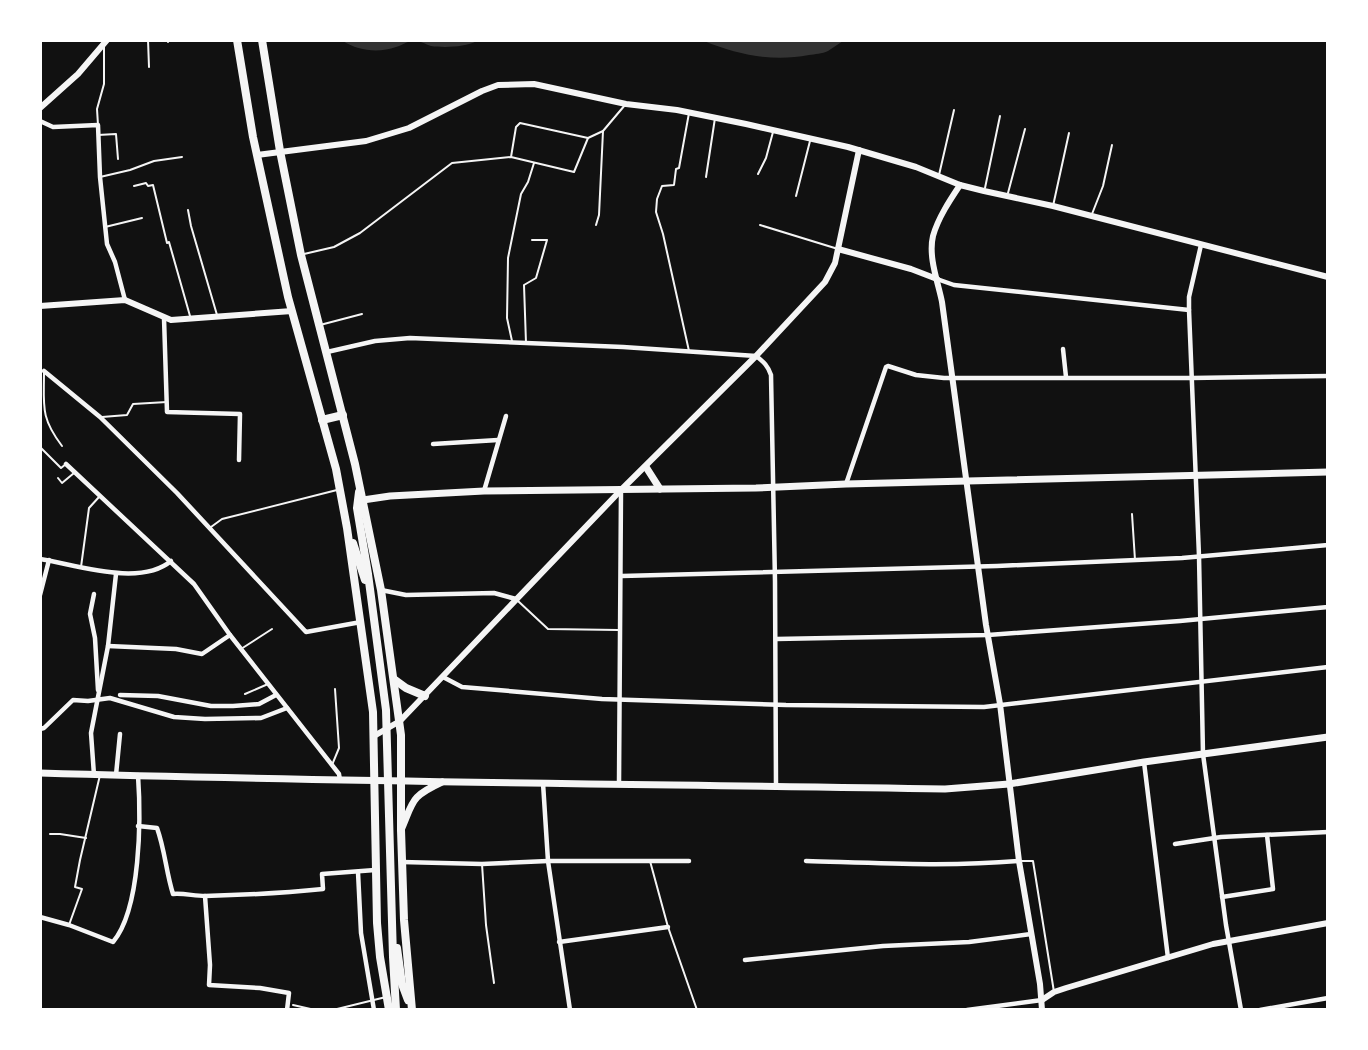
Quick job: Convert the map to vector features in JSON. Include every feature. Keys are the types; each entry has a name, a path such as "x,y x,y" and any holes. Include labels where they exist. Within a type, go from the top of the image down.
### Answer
{"main road":[{"path":"237,40 257,155 292,311 340,490 362,622 374,736 375,870 380,957 389,1010"},
{"path":"262,40 280,151 301,255 363,500 381,590 395,680 400,720 404,920 412,1009"},
{"path":"322,420 343,415"},
{"path":"646,467 660,489"},
{"path":"363,500 390,496 484,491 774,487 1328,472"},
{"path":"360,487 357,508 380,655 386,718 396,1010"},
{"path":"347,528 371,601"},
{"path":"370,688 387,694 392,689 395,680"},
{"path":"395,680 406,688 425,696"},
{"path":"40,773 945,789 1009,784 1144,762 1328,737"},
{"path":"401,830 413,801 419,794 444,781"},
{"path":"375,850 380,840 392,838 398,845 402,862"},
{"path":"393,920 402,984 412,1009"}],"street":[{"path":"40,108 78,74 106,43"},
{"path":"257,155 366,141 410,128 463,99 498,86 534,84 626,104 689,112 811,138 859,150 939,175 960,185 1053,206 1328,277"},
{"path":"40,121 53,127 98,125 100,177 107,244 115,262 125,300"},
{"path":"374,736 400,720 425,696 621,490 756,356 825,282 832,271 838,249 859,150"},
{"path":"960,185 933,234 932,252 942,303 978,567 1000,704 1018,861 1042,1010"},
{"path":"1201,245 1189,310 1199,556 1203,754 1222,897 1241,1010"},
{"path":"838,249 911,269 954,285 1189,310"},
{"path":"40,306 125,300 171,320 292,311"},
{"path":"164,318 167,412 240,414 238,460"},
{"path":"327,352 398,338 756,356 768,366 771,375 774,487 776,786"},
{"path":"1064,349 1066,377"},
{"path":"846,484 888,366 932,378 1192,378 1328,375"},
{"path":"42,371 100,417 184,499 306,632 362,622"},
{"path":"484,491 506,416"},
{"path":"433,444 498,440"},
{"path":"66,464 195,584 230,635 339,774 340,780"},
{"path":"619,784 621,490"},
{"path":"622,576 978,567 1199,556 1328,545"},
{"path":"40,559 116,574 157,570 171,561"},
{"path":"40,595 49,560"},
{"path":"97,775 91,733 108,646 116,574"},
{"path":"381,590 406,595 494,593 516,599"},
{"path":"94,594 90,614 95,638 99,699"},
{"path":"776,639 988,635 1328,607"},
{"path":"108,646 176,649 202,654 230,635"},
{"path":"443,677 462,687 620,699 776,704 972,706 1328,667"},
{"path":"120,695 158,696 212,706 234,706 259,704 276,695"},
{"path":"40,729 44,728 73,700 120,699 174,717 205,719 261,718 286,708"},
{"path":"116,775 120,734"},
{"path":"1144,762 1168,958"},
{"path":"40,917 69,925 113,942 120,933 137,877 138,775"},
{"path":"542,782 548,861 570,1010"},
{"path":"138,826 157,828 166,857 169,883 173,894 188,893 205,896 237,893 275,894 323,889 322,874 375,870"},
{"path":"1175,844 1214,838 1328,832"},
{"path":"1222,897 1273,889 1267,835"},
{"path":"402,862 482,864 548,861 689,861"},
{"path":"806,861 928,863 1018,861"},
{"path":"358,872 361,933 374,1010"},
{"path":"205,896 210,965 209,985 260,988 290,993 287,1010"},
{"path":"967,1010 1042,1000 1054,992 1229,940 1328,923"},
{"path":"559,942 668,927"},
{"path":"745,960 883,946 969,942 1030,934"},
{"path":"1260,1010 1328,998"}],"lane":[{"path":"148,40 149,67"},
{"path":"98,125 97,109 104,83 106,43"},
{"path":"511,157 516,127 520,123 588,138 603,131 626,104"},
{"path":"939,175 954,110"},
{"path":"689,112 674,185 662,186 657,199 656,212 689,351"},
{"path":"984,191 1000,116"},
{"path":"706,177 715,118"},
{"path":"1008,196 1025,129"},
{"path":"758,174 766,158 774,130"},
{"path":"596,225 599,215 603,131"},
{"path":"1053,206 1070,133"},
{"path":"98,135 116,134 118,159"},
{"path":"301,255 334,247 360,233 452,163 511,157 574,172 588,138"},
{"path":"796,196 811,138"},
{"path":"1091,216 1103,186 1112,145"},
{"path":"100,177 130,170 154,160 183,158"},
{"path":"512,342 507,318 508,258 521,194 528,182 534,163"},
{"path":"134,186 146,183 148,186 153,185 167,243 169,242 190,319"},
{"path":"188,210 218,317"},
{"path":"105,227 142,218"},
{"path":"760,225 838,249"},
{"path":"525,343 525,285 536,278 547,240 532,240"},
{"path":"320,325 362,314"},
{"path":"42,371 44,411 49,428 62,446"},
{"path":"100,417 128,415 133,404 167,402"},
{"path":"40,449 61,468 66,464"},
{"path":"58,478 62,483 74,473"},
{"path":"209,528 222,519 340,490"},
{"path":"81,567 89,508 101,495"},
{"path":"1132,514 1135,560"},
{"path":"516,599 548,629 621,630"},
{"path":"241,649 272,629"},
{"path":"245,694 268,684"},
{"path":"332,765 339,748 334,689"},
{"path":"69,925 82,889 75,887 97,775"},
{"path":"50,834 86,838"},
{"path":"650,861 668,927 697,1010"},
{"path":"1018,861 1033,861 1054,992"},
{"path":"482,864 486,925 494,983"},
{"path":"333,1010 386,996"},
{"path":"293,1005 315,1010"}],"shaded area":[{"path":"843,40 823,53 782,58 756,56 704,41"},
{"path":"343,41 414,41 389,49 376,50 362,49"},
{"path":"414,41 477,41 461,46 442,47"}]}
